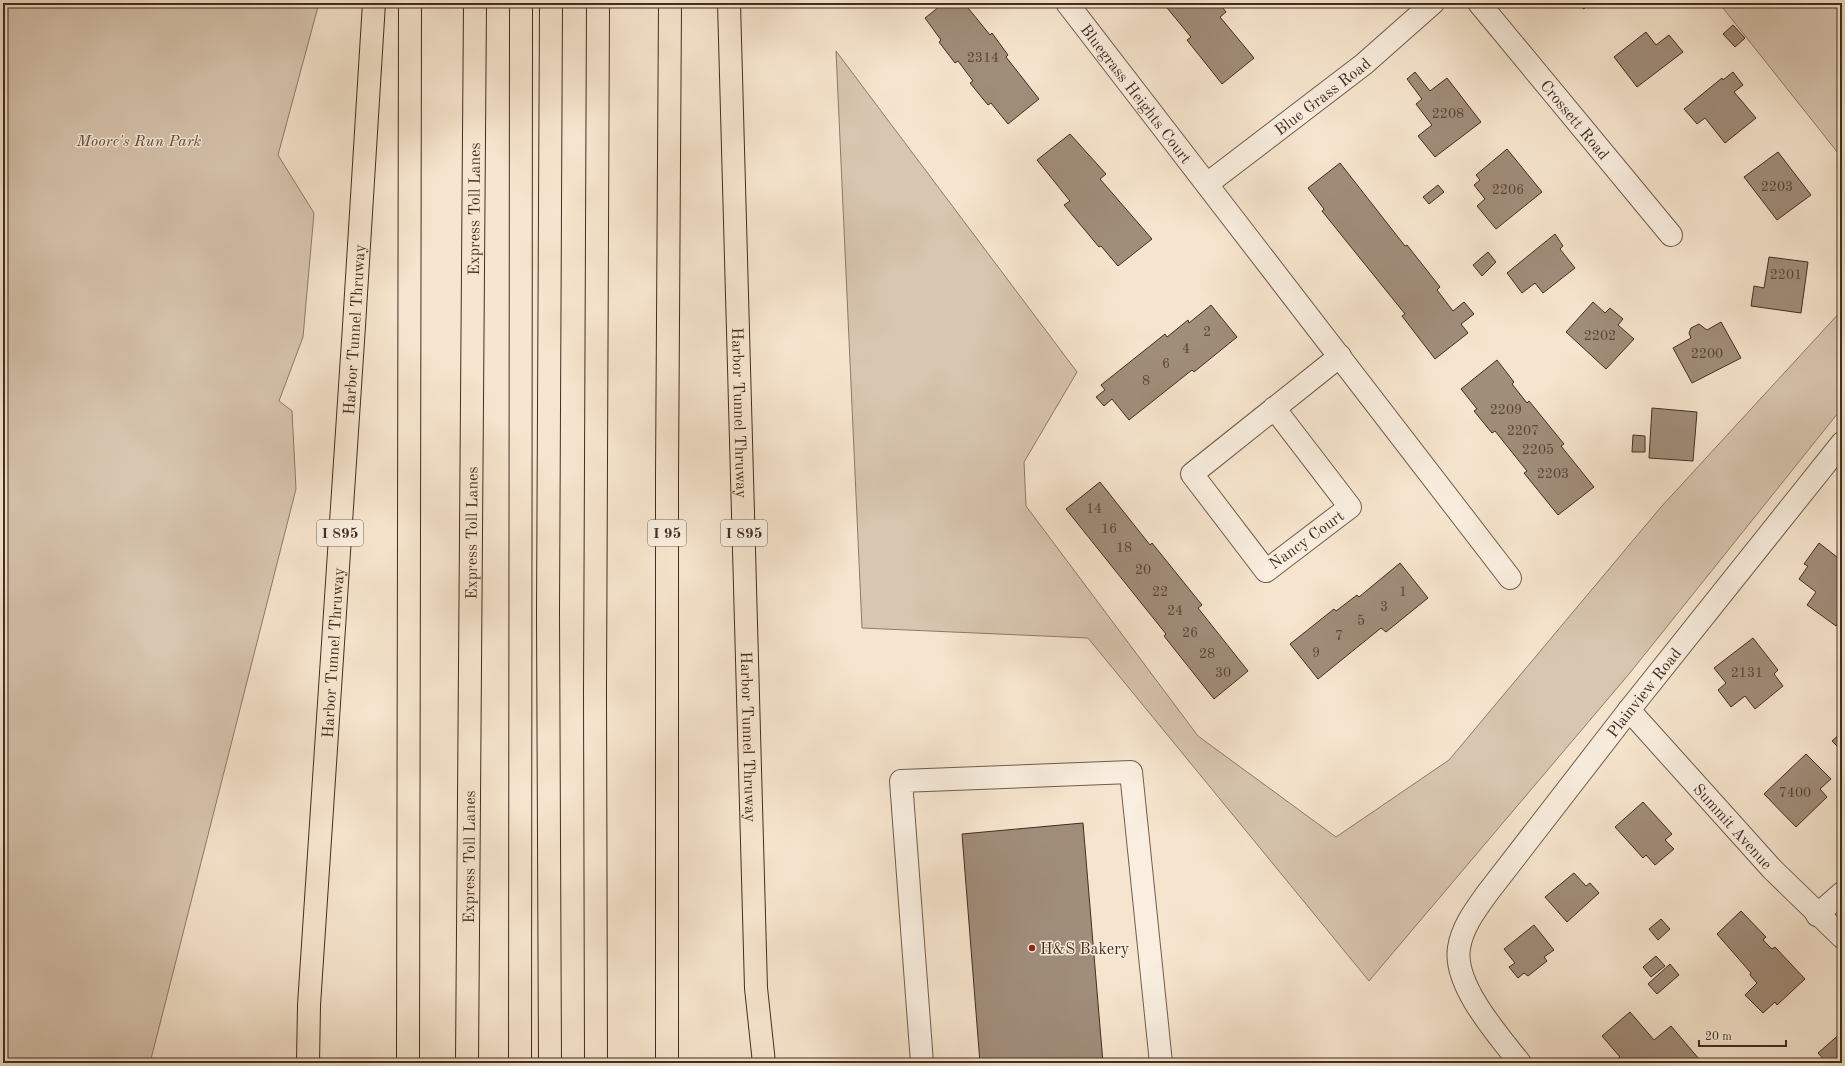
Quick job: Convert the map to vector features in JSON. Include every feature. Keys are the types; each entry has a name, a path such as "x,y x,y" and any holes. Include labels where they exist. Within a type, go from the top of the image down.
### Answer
{"highway":[{"name":"Harbor Tunnel Thruway","path":"308,1063 309,1004 374,3"},
{"path":"408,1063 410,3"},
{"name":"Express Toll Lanes","path":"467,1063 475,3"},
{"path":"520,1063 521,3"},
{"path":"550,1063 548,613 551,3"},
{"path":"596,1063 595,676 598,3"},
{"name":"I 95","path":"667,1063 667,478 670,3"},
{"name":"Harbor Tunnel Thruway","path":"729,3 756,988 764,1063"}],"street":[{"name":"Bluegrass Heights Court","path":"1068,3 1207,184"},
{"name":"Blue Grass Road","path":"1207,184 1364,64 1433,3"},
{"name":"Crossett Road","path":"1479,3 1672,235"},
{"path":"1207,184 1510,578"},
{"name":"Nancy Court","path":"1274,408 1350,507 1266,571 1192,474 1274,408 1340,356"},
{"name":"Plainview Road","path":"1520,1063 1478,1009 1466,988 1458,950 1466,926 1488,892 1629,710 1842,443"},
{"name":"Summit Avenue","path":"1629,710 1748,843 1817,915 1842,937"},
{"path":"922,1063 901,780 1131,772 1161,1063"},
{"path":"1817,915 1842,893"}],"green space":[{"name":"Moore's Run Park","path":"3,3 319,3 278,155 314,213 303,337 279,401 292,411 296,489 150,1063 3,1063"},
{"path":"1719,3 1842,3 1842,158"},
{"path":"836,51 1077,372 1024,462 1026,506 1198,736 1336,837 1449,760 1661,507 1842,310 1842,408 1629,674 1369,981 1088,638 862,628"}],"building":[{"path":"944,3 964,3 990,35 992,33 1008,55 1006,57 1039,99 1008,124 991,103 988,105 970,83 973,81 958,61 955,63 939,42 941,40 925,18"},
{"path":"1163,3 1219,3 1226,12 1220,17 1254,58 1222,84 1187,40 1191,37"},
{"path":"1576,3 1589,3 1584,9"},
{"path":"1733,25 1745,38 1735,47 1723,34"},
{"path":"1646,32 1656,45 1669,35 1683,52 1637,87 1614,57"},
{"path":"1415,72 1430,91 1447,78 1481,122 1435,157 1418,136 1432,125 1416,104 1422,99 1407,79"},
{"path":"1733,72 1743,85 1734,92 1756,118 1725,143 1705,118 1697,124 1684,109 1722,78 1723,80"},
{"path":"1070,134 1106,174 1100,179 1152,239 1118,266 1101,246 1099,247 1064,205 1070,201 1037,160"},
{"path":"1507,149 1542,192 1496,229 1477,206 1485,199 1474,185 1480,180 1476,175"},
{"path":"1778,152 1811,195 1777,220 1744,177"},
{"path":"1340,163 1405,246 1407,245 1440,287 1437,290 1453,311 1464,302 1474,314 1461,324 1468,333 1435,359 1402,316 1405,314 1322,211 1324,209 1308,188"},
{"path":"1438,185 1444,192 1429,204 1423,197"},
{"path":"1555,234 1563,246 1560,249 1575,268 1543,293 1535,283 1522,293 1507,273"},
{"path":"1488,252 1496,262 1482,276 1473,265"},
{"path":"1769,257 1808,262 1801,313 1751,306 1754,286 1764,288"},
{"path":"1593,302 1605,313 1610,308 1623,319 1618,325 1634,339 1606,369 1566,332"},
{"path":"1211,305 1237,337 1194,372 1192,370 1129,420 1112,399 1104,406 1096,397 1105,390 1101,385 1165,334 1167,337 1188,320 1189,323"},
{"path":"1721,322 1741,358 1692,383 1673,348 1691,338 1689,333 1691,328 1699,324 1707,330"},
{"path":"1497,360 1514,382 1512,384 1527,403 1529,401 1564,444 1561,446 1594,487 1558,515 1524,473 1527,471 1495,431 1492,433 1474,411 1477,409 1461,389"},
{"path":"1652,408 1697,412 1693,461 1649,458"},
{"path":"1633,435 1645,436 1645,452 1632,452"},
{"path":"1100,482 1150,545 1152,543 1202,605 1198,608 1248,671 1214,699 1164,636 1166,634 1066,509"},
{"path":"1819,543 1842,561 1842,619 1836,626 1807,605 1816,592 1799,579 1808,566 1804,564"},
{"path":"1400,563 1428,598 1386,632 1381,628 1318,679 1290,644 1334,609 1336,611 1357,595 1359,597"},
{"path":"1753,638 1778,670 1774,674 1783,686 1755,709 1745,696 1731,707 1718,690 1726,683 1714,668"},
{"path":"1842,732 1842,751 1832,741"},
{"path":"1806,754 1831,779 1820,789 1827,797 1796,827 1764,794"},
{"path":"1643,802 1672,834 1665,840 1674,849 1655,865 1646,855 1643,858 1615,827"},
{"name":"H&S Bakery","path":"1083,823 1103,1063 980,1063 962,834"},
{"path":"1574,873 1586,886 1590,883 1599,893 1567,922 1545,897"},
{"path":"1741,911 1766,937 1763,940 1772,949 1775,947 1805,979 1777,1005 1775,1002 1763,1013 1745,995 1757,983 1750,975 1751,973 1717,934"},
{"path":"1661,919 1670,929 1658,940 1649,929"},
{"path":"1534,925 1554,950 1544,957 1547,961 1528,976 1524,973 1518,978 1509,967 1515,963 1504,949"},
{"path":"1656,956 1665,966 1651,977 1643,967"},
{"path":"1670,964 1679,975 1657,994 1648,984"},
{"path":"1630,1012 1654,1040 1671,1026 1699,1059 1694,1063 1620,1063 1617,1059 1620,1057 1602,1036"},
{"path":"1842,1032 1842,1063 1827,1063 1818,1053"}],"place":[{"name":"H&S Bakery","path":"1032,948"}]}
